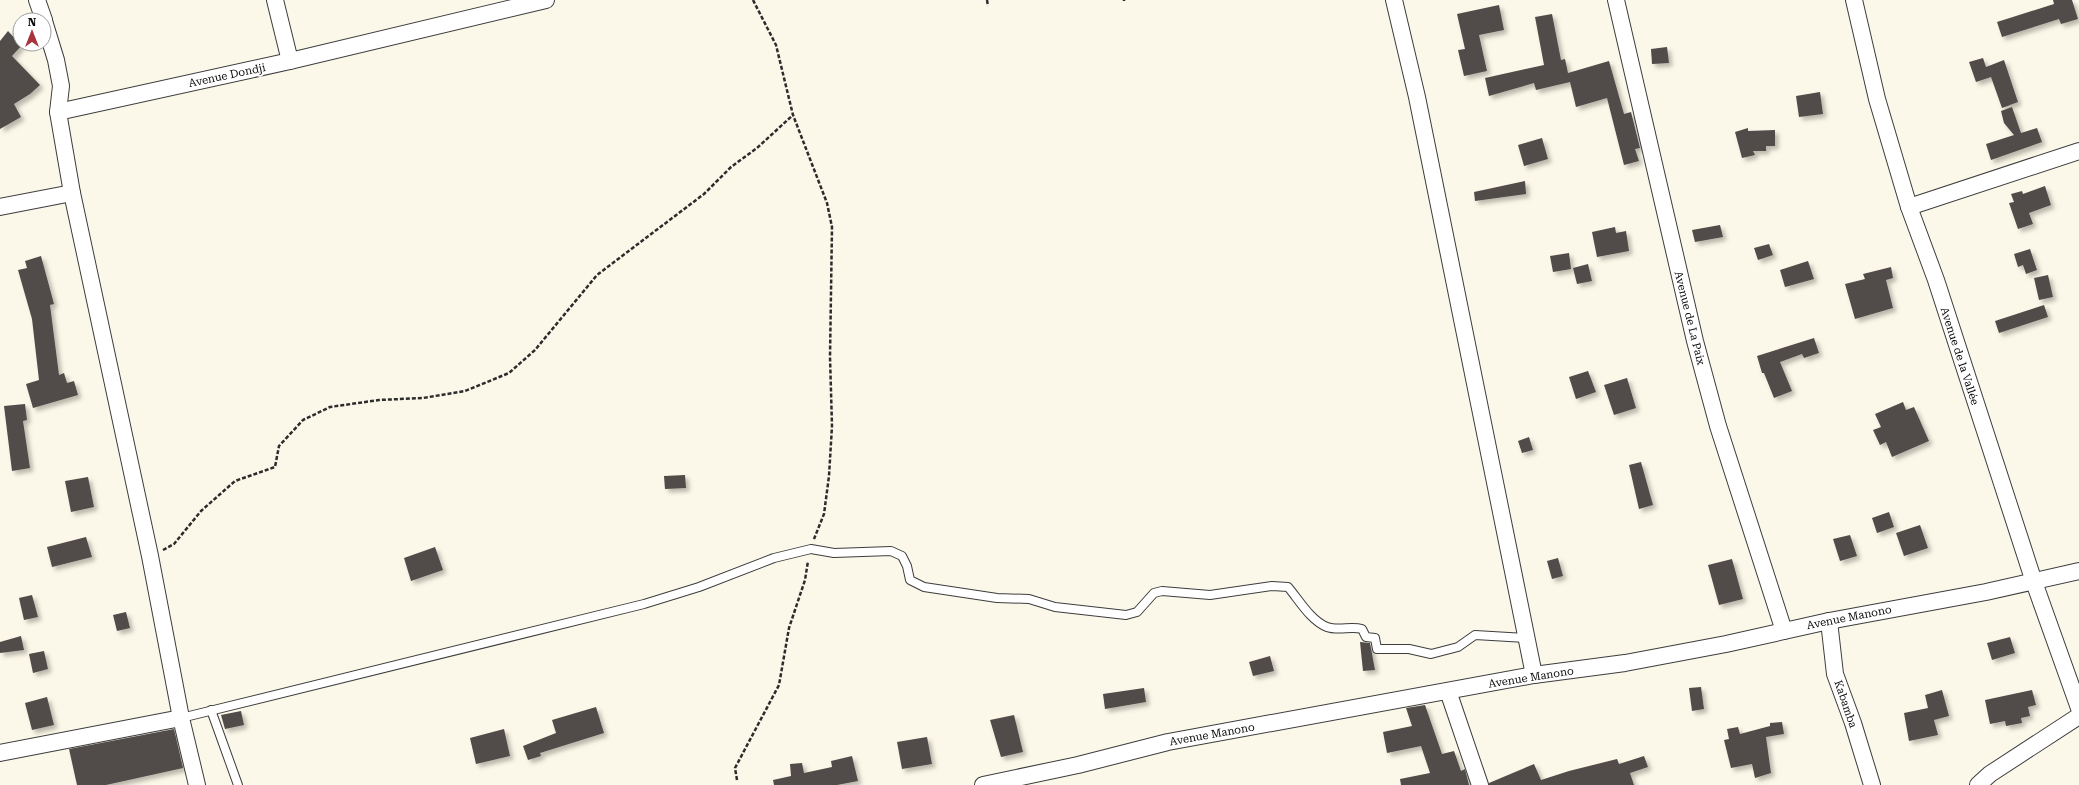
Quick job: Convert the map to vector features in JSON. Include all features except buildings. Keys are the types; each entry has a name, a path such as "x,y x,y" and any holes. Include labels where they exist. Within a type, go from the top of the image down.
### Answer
{"street":[{"path":"37,0 41,12"},
{"path":"275,0 290,62"},
{"name":"Avenue Dondji","path":"58,112 290,62 490,6 546,0"},
{"path":"1394,0 1416,97 1534,675"},
{"name":"Avenue de La Paix","path":"1616,0 1695,341 1718,426 1784,631"},
{"name":"Avenue de la Vallée","path":"1854,0 1875,91 1909,207 1936,280 2034,582 2079,708"},
{"path":"52,47 61,86 58,112 72,193 150,556 180,718 197,785"},
{"path":"1909,207 2079,150"},
{"path":"0,207 72,193"},
{"name":"Avenue Manono","path":"984,785 1021,781 1168,742 1534,675 1626,662 1726,644 1829,621 2034,582 2079,571"},
{"name":"Kabamba","path":"1829,621 1835,674 1853,723 1872,785"},
{"path":"1448,691 1480,785"},
{"path":"1978,785 1990,774 2079,716"},
{"path":"0,753 180,718"}],"lane":[{"path":"180,718 644,604 699,587 774,558 811,549 834,553 891,551 902,556 907,566 910,580 924,586 997,598 1029,599 1055,607 1126,615 1137,612 1154,592 1162,591 1210,595 1272,586 1288,587 1311,615 1327,627 1354,627 1362,629 1366,637 1375,638 1377,649 1409,649 1431,654 1458,647 1464,641 1475,635 1526,638"},
{"path":"211,710 238,785"}],"path":[{"path":"737,780 735,768 779,685 789,628 805,580 811,549 824,514 829,476 832,426 830,358 832,227 827,203 793,115 776,45 753,0"},
{"path":"987,0 988,6"},
{"path":"150,556 174,544 201,511 235,481 275,467 279,446 303,420 330,407 379,400 423,398 465,391 509,373 535,350 597,275 704,194 731,167 757,148 793,115"}]}
